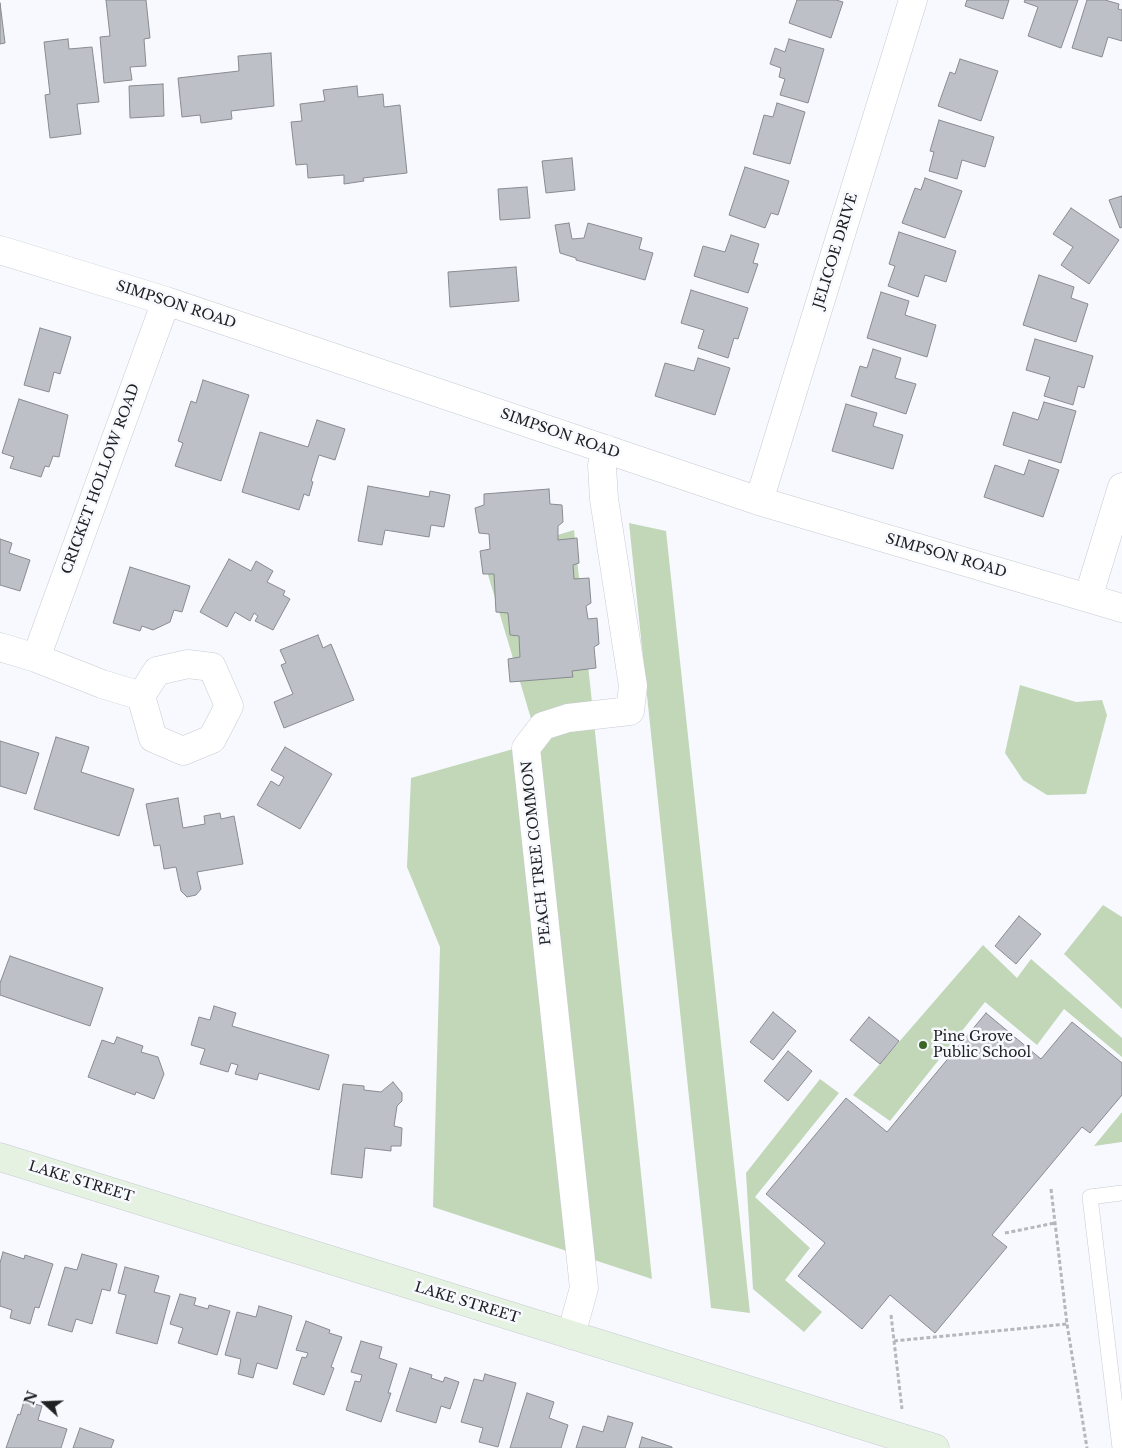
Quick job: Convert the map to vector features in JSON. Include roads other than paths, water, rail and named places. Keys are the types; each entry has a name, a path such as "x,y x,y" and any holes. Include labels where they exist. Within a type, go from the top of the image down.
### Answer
{"street":[{"name":"JELICOE DRIVE","path":"759,501 913,0"},
{"name":"SIMPSON ROAD","path":"0,250 166,301 759,501 1122,608"},
{"name":"CRICKET HOLLOW ROAD","path":"36,658 166,301"},
{"name":"PEACH TREE COMMON","path":"571,1335 584,1288 526,748 543,726 568,718 630,711 633,686 604,499 602,466 606,450"},
{"path":"1088,598 1122,487"},
{"path":"0,647 141,696"},
{"name":"LAKE STREET","path":"0,1157 935,1448"}],"lane":[{"path":"1120,1448 1090,1197 1122,1193"}],"place":[{"name":"Pine Grove Public School","path":"923,1045"}]}
